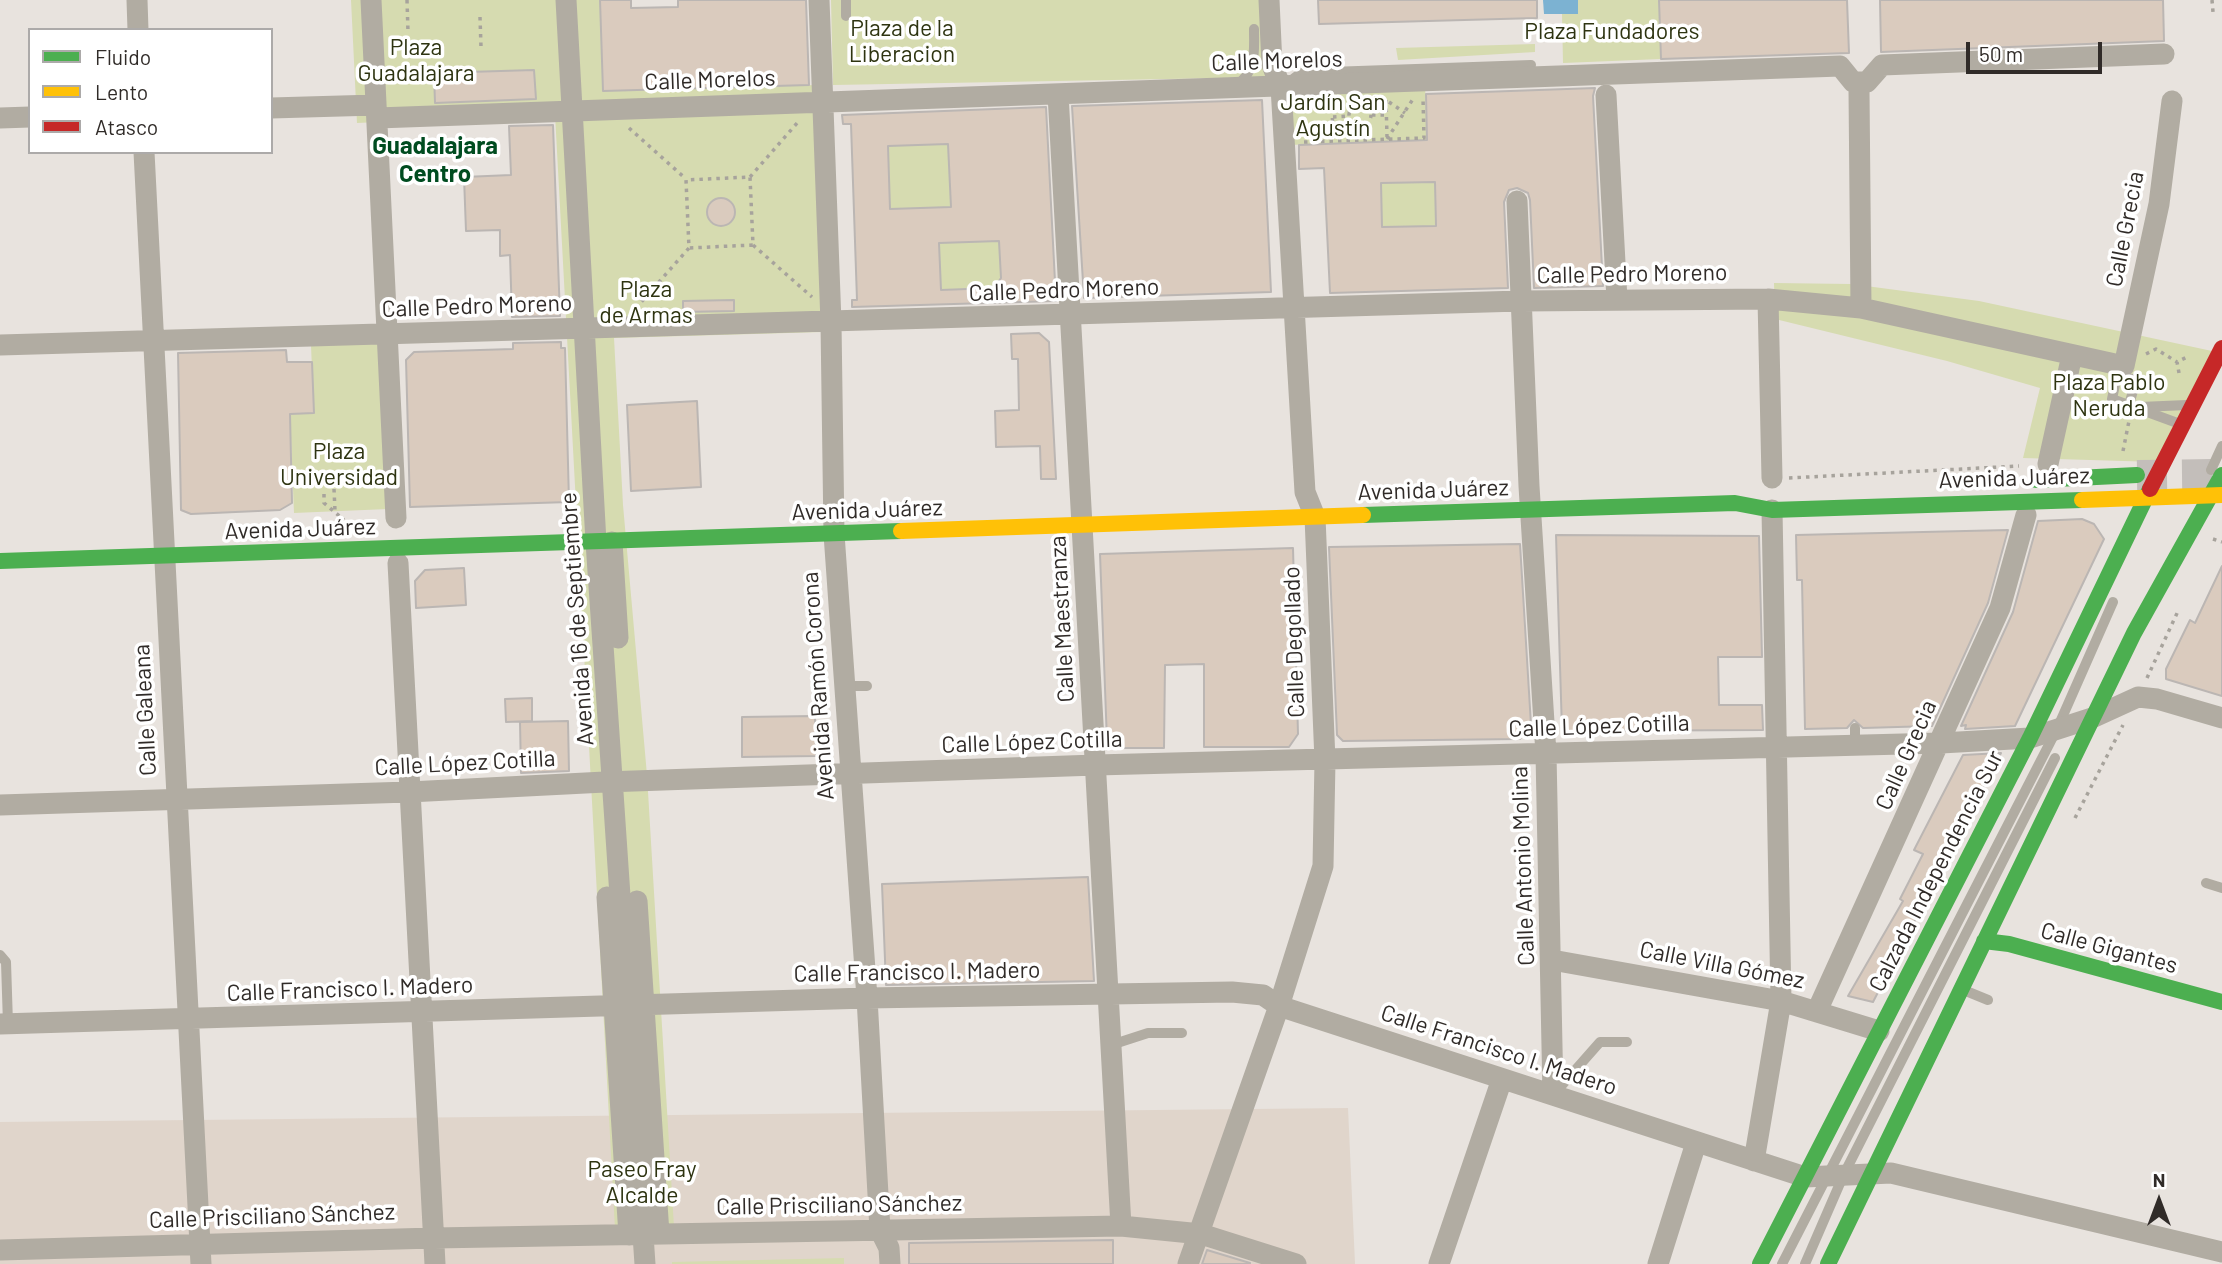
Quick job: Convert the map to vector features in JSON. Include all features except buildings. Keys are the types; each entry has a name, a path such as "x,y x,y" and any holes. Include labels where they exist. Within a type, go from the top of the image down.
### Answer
{"main road":[{"name":"Calzada Independencia Sur","path":"1760,1264 2030,737 2158,496 2183,425 2222,348"},
{"name":"Avenida Juárez","path":"2015,481 2137,475"},
{"path":"1828,1264 1984,940 2073,722 2134,634 2222,475"},
{"name":"Avenida Juárez","path":"1735,503 1762,495 1778,485"},
{"name":"Avenida Juárez","path":"0,561 1531,509 1735,503 1772,510 2210,495"},
{"name":"Calle Gigantes","path":"1984,940 2009,944 2222,1002"}],"street":[{"path":"137,0 138,28"},
{"path":"371,0 396,519"},
{"name":"Avenida 16 de Septiembre","path":"566,0 644,1234"},
{"name":"Avenida Ramón Corona","path":"818,0 830,318 834,534 867,999 880,1230 889,1248 890,1264"},
{"name":"Calle Degollado","path":"1188,1264 1201,1234 1279,1006 1324,866 1325,761 1315,517 1305,492 1281,87 1272,65 1269,0"},
{"name":"Calle Morelos","path":"273,108 573,111 1331,85 1385,91 1422,82 1840,66 1853,82 1867,82 1882,65 2164,54"},
{"path":"1860,90 1861,308"},
{"name":"Calle Maestranza","path":"1058,94 1121,1226"},
{"path":"1606,95 1617,300"},
{"name":"Calle Grecia","path":"2124,366 2159,204 2172,101"},
{"path":"0,118 28,117"},
{"name":"Calle Galeana","path":"144,154 162,556 201,1254"},
{"name":"Calle Antonio Molina","path":"1517,201 1531,509 1546,754 1553,1095"},
{"path":"1768,299 1778,485"},
{"name":"Calle Pedro Moreno","path":"0,345 618,328 830,318 1069,317 1521,302 1768,299 1861,308 2124,366"},
{"path":"2048,464 2073,355"},
{"path":"2046,491 2070,463"},
{"path":"1754,1161 1781,1001 1772,510"},
{"name":"Calle Grecia","path":"1818,1011 2000,608 2026,514"},
{"path":"398,563 419,1014 435,1264"},
{"name":"Calle López Cotilla","path":"0,804 409,792 1096,765 1546,754 1777,745 1855,737 1941,743 2030,737 2138,696 2222,718"},
{"name":"Avenida 16 de Septiembre","path":"615,782 644,1234"},
{"name":"Calle Villa Gómez","path":"1552,960 1781,1001 1880,1031"},
{"name":"Calle Francisco I. Madero","path":"4,1024 188,1021 867,999 1232,992 1263,995 1279,1006 1805,1177"},
{"path":"1439,1264 1502,1079"},
{"path":"1658,1264 1696,1143"},
{"path":"1805,1177 1891,1173 2219,1251"},
{"name":"Calle Prisciliano Sánchez","path":"0,1250 201,1254 434,1238 1121,1226 1201,1234 1296,1264"},
{"path":"644,1234 645,1264"}],"lane":[{"path":"846,0 846,16"},
{"path":"1231,89 1251,73 1254,29"},
{"path":"1281,87 1301,73 1531,65"},
{"path":"2132,408 2193,404"},
{"path":"2132,408 2183,425"},
{"path":"2105,664 2210,495 2222,446"},
{"path":"1783,1264 1836,1175 2073,722 2117,593"},
{"path":"844,686 867,686"},
{"path":"1805,1264 1836,1175 2073,722"},
{"path":"2206,883 2222,888"},
{"path":"0,955 6,962 4,1024"},
{"path":"1960,988 1988,1000"},
{"path":"1111,1045 1148,1033 1182,1033"},
{"path":"1553,1095 1600,1042 1627,1042"}],"path":[{"path":"407,0 408,32"},
{"path":"2213,0 2213,12"},
{"path":"480,17 481,47"},
{"path":"1387,139 1422,82"},
{"path":"1284,143 1424,138 1422,82"},
{"path":"1331,85 1334,141"},
{"path":"1385,91 1405,113"},
{"path":"1385,91 1387,139"},
{"path":"686,180 750,177 820,102"},
{"path":"1361,127 1352,123 1350,109 1360,104 1367,106 1372,116"},
{"path":"610,110 686,180 689,248 618,328"},
{"path":"1372,116 1386,115"},
{"path":"1332,117 1349,116"},
{"path":"1361,127 1367,124 1372,116"},
{"path":"1361,127 1362,140"},
{"path":"750,177 753,245 830,318"},
{"path":"689,248 753,245"},
{"path":"2156,349 2177,362 2180,377"},
{"path":"2177,362 2193,354"},
{"path":"2120,464 2132,408"},
{"path":"1778,485 2048,464"},
{"path":"334,489 335,513"},
{"path":"324,494 324,503 344,520"},
{"path":"2161,647 2171,625"}],"shaded area":[{"path":"1348,1108 1355,1264 0,1264 0,1122"}],"green space":[{"path":"351,0 600,0 604,91 815,85 823,332 614,338 623,505 647,775 674,1227 615,1229 555,114 357,123","holes":["716,199 726,199 734,205 735,217 727,225 717,225 708,218 708,206"]},
{"name":"Plaza de la Liberacion","path":"831,0 1276,0 1279,77 833,85"},
{"name":"Plaza Fundadores","path":"1578,0 1659,0 1661,59 1563,63 1562,14 1578,13"},
{"path":"1535,44 1535,52 1398,60 1396,48"},
{"name":"Jardín San Agustín","path":"1425,83 1427,140 1289,145 1288,109 1306,88"},
{"path":"948,144 951,207 890,209 888,146"},
{"path":"1435,182 1436,226 1382,227 1381,183"},
{"path":"999,241 1001,278 994,288 941,290 939,243"},
{"name":"Plaza Pablo Neruda","path":"1774,283 1851,284 1979,301 2212,351 2157,462 2023,458 2040,388 1947,361 1775,319"},
{"name":"Plaza Universidad","path":"381,343 388,509 294,513 290,414 314,413 311,346"},
{"path":"844,1258 844,1264 672,1264 672,1262"}],"water":[{"path":"1543,0 1578,0 1578,14 1544,14"}],"tunnel":[{"path":"2137,475 2222,474"}],"traffic: fast":[{"path":"2036,480 2137,475"},
{"path":"1828,1264 2134,633 2222,475"},
{"path":"1760,1264 2030,738 2150,489"},
{"path":"1363,515 1735,503 1772,510 2082,500"},
{"path":"0,561 901,531"},
{"path":"1984,941 2009,944 2222,1002"}],"traffic: slow":[{"path":"2082,500 2222,495"},
{"path":"901,531 1363,515"}],"traffic: jam":[{"path":"2150,489 2222,348"}],"district":[{"name":"Guadalajara Centro","path":"435,160"}],"park label":[{"name":"Plaza Guadalajara","path":"416,60"},
{"name":"Plaza de Armas","path":"646,302"},
{"name":"Paseo Fray Alcalde","path":"642,1182"}]}
